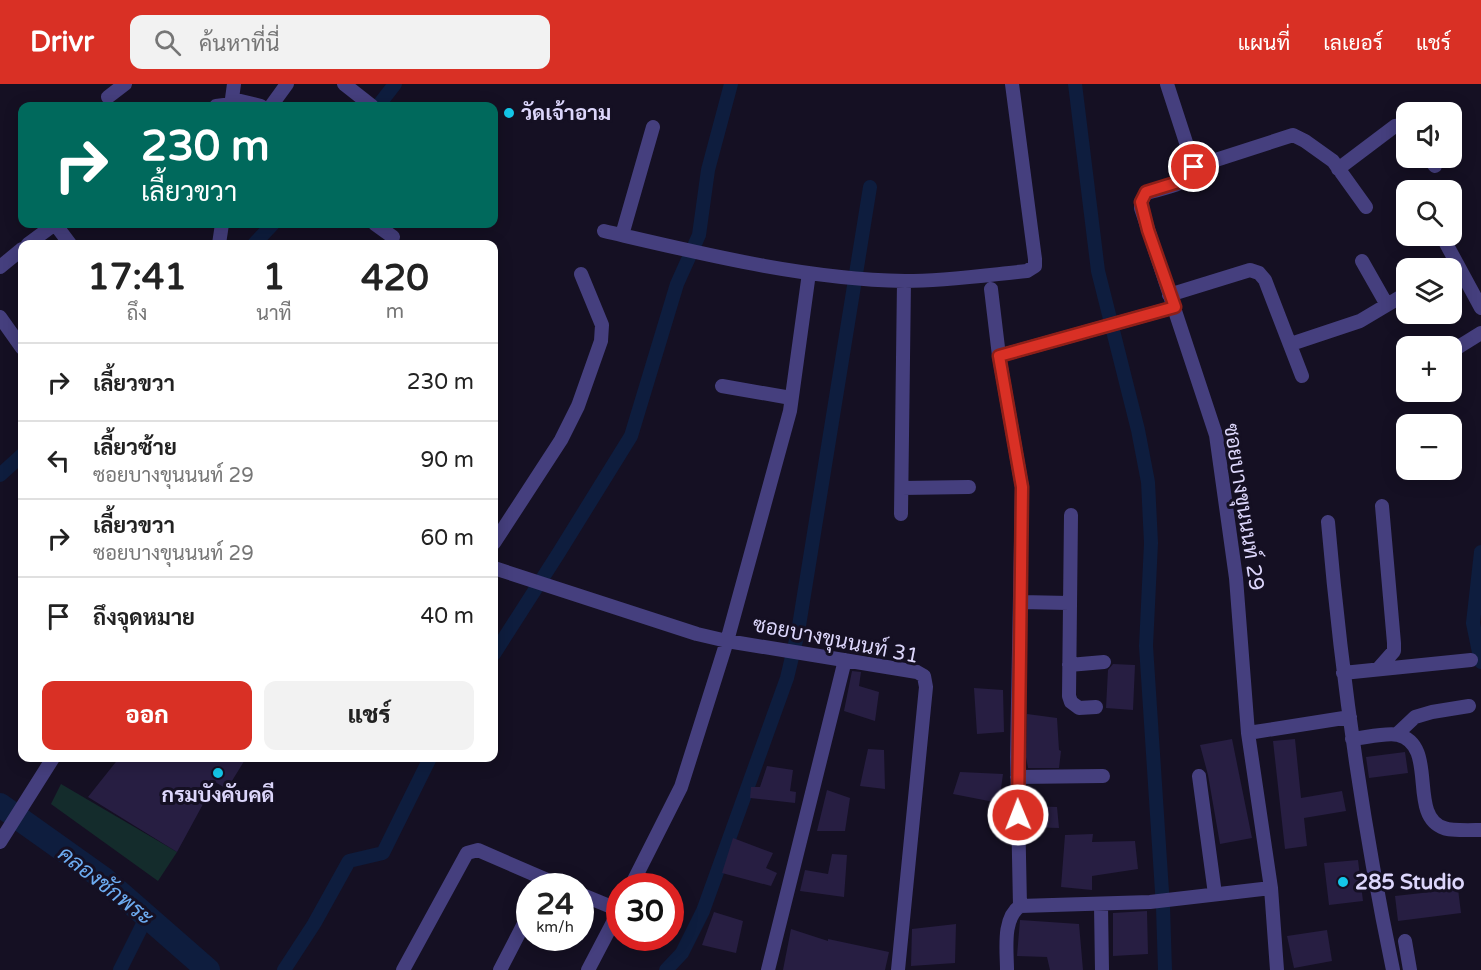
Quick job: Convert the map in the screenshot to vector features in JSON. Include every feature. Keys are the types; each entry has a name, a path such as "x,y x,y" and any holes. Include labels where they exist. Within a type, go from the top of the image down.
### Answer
{"street":[{"path":"108,97 125,84"},
{"path":"232,102 234,84"},
{"path":"274,102 287,84"},
{"path":"344,84 367,102"},
{"path":"604,231 704,255 809,273 904,281 956,279 1027,271 1035,266 1012,84"},
{"path":"1167,84 1194,167"},
{"path":"1366,207 1338,168 1396,126"},
{"path":"622,235 653,127"},
{"name":"ซอยบางขุนนนท์ 29","path":"1277,970 1271,888 1248,732 1236,578 1216,435 1141,208 1141,202 1146,192 1188,179 1194,167 1293,135 1333,161 1338,168"},
{"path":"33,240 50,228"},
{"path":"381,228 393,237"},
{"path":"0,267 18,252"},
{"path":"1362,261 1387,305"},
{"path":"999,356 1172,301 1250,270 1259,273 1265,280 1302,376"},
{"path":"638,873 681,787 727,641 790,411 809,273"},
{"path":"498,537 561,440 578,406 598,351 602,326 581,274"},
{"path":"1462,280 1481,308"},
{"path":"901,514 904,281"},
{"path":"991,290 999,356 1022,487 1017,777 1020,906"},
{"path":"1291,344 1360,321 1396,300"},
{"path":"0,317 18,342"},
{"path":"1462,345 1481,333"},
{"path":"722,386 791,398"},
{"path":"902,488 969,488"},
{"path":"1379,668 1394,651 1382,506"},
{"path":"1071,514 1069,603 1071,702 1079,708 1096,707"},
{"path":"1328,522 1352,739 1372,871 1393,970"},
{"name":"ซอยบางขุนนนท์ 31","path":"498,569 697,634 917,672 924,676 898,970"},
{"path":"1021,602 1069,603"},
{"path":"768,970 845,660"},
{"path":"1343,673 1471,660"},
{"path":"1069,665 1104,662"},
{"path":"1397,734 1416,717 1468,706"},
{"path":"1248,732 1350,717"},
{"path":"1352,739 1397,734 1410,740 1417,748 1427,810 1435,822 1445,829 1481,830"},
{"path":"0,842 50,762"},
{"path":"1017,777 1103,776"},
{"path":"1199,776 1215,894"},
{"path":"403,970 467,853 478,850 524,873"},
{"path":"1007,970 1010,915 1020,906 1150,902 1271,888"},
{"path":"1101,905 1102,970"},
{"path":"588,970 606,935"},
{"path":"500,970 516,939"},
{"path":"1405,941 1410,970"}],"green space":[{"path":"61,784 177,852 158,881 51,804"}],"building":[{"path":"1113,664 1135,665 1133,710 1106,708 1108,670"},
{"path":"852,671 861,672 859,686 879,692 875,721 844,711"},
{"path":"974,688 1003,690 1004,732 977,734"},
{"path":"1027,714 1057,718 1059,750 1061,751 1059,768 1028,768"},
{"path":"1232,739 1252,838 1220,844 1208,775 1200,745"},
{"path":"1295,739 1301,798 1342,791 1346,811 1304,818 1307,846 1285,849 1273,741"},
{"path":"868,749 884,750 885,789 860,786"},
{"path":"1405,752 1408,773 1369,778 1366,757"},
{"path":"116,762 244,762 227,789 215,782 177,852 88,797"},
{"path":"767,766 793,770 790,791 796,792 795,803 750,798 751,787 760,787"},
{"path":"960,772 1003,774 999,803 953,794"},
{"path":"827,790 850,798 845,831 817,831"},
{"path":"1027,806 1057,807 1059,828 1027,827"},
{"path":"1093,834 1092,842 1135,841 1138,869 1092,876 1092,890 1061,887 1065,835"},
{"path":"733,838 773,853 766,868 777,873 771,886 722,873"},
{"path":"832,854 847,855 844,897 800,891 805,870 828,874"},
{"name":"285 Studio","path":"1358,860 1363,901 1329,905 1324,863"},
{"path":"1458,889 1461,913 1398,921 1395,896"},
{"path":"1147,911 1148,954 1113,956 1113,913"},
{"path":"714,912 743,921 736,953 702,945"},
{"path":"1020,920 1079,924 1083,970 1050,970 1047,957 1017,956"},
{"path":"956,924 955,963 911,966 912,929"},
{"path":"791,929 828,941 828,939 889,952 885,970 783,970"},
{"path":"1327,930 1332,961 1294,968 1287,936"}],"waterway":[{"path":"381,102 395,84"},
{"path":"498,648 631,436 677,284 699,235 708,170 731,84"},
{"path":"1075,84 1098,271 1138,430 1148,482 1151,543 1146,646 1165,970"},
{"path":"666,970 682,953 703,911 787,678 798,632 870,187"},
{"path":"258,240 269,228"},
{"path":"0,475 18,459"},
{"path":"1481,552 1473,623 1481,662"},
{"path":"284,970 314,924 349,861 383,853 428,762"},
{"name":"คลองชักพระ","path":"0,805 104,879 208,970"},
{"path":"120,970 147,916"}],"place":[{"name":"วัดเจ้าอาม","path":"509,113"},
{"name":"กรมบังคับคดี","path":"218,773"},
{"name":"285 Studio","path":"1343,882"}],"route":[{"path":"1018,815 1022,487 999,356 1175,307 1169,295 1141,202 1146,192 1188,179 1194,167"}]}
